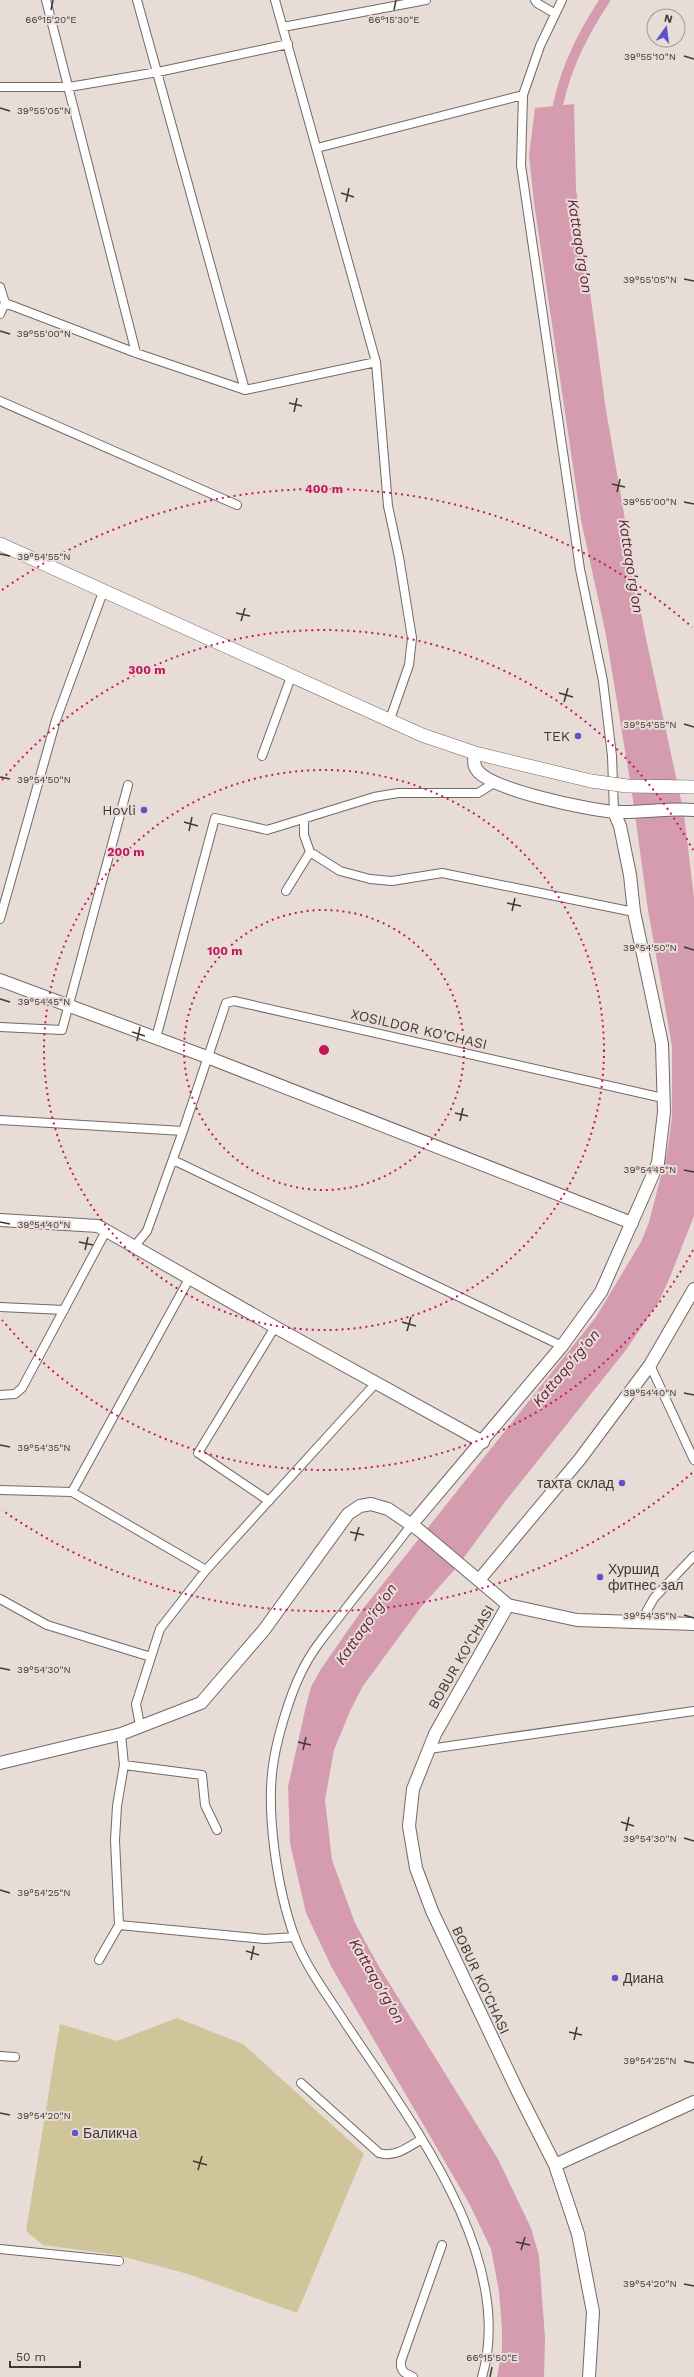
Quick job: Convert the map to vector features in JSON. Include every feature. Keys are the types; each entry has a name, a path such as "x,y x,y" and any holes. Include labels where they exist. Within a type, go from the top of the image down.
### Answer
{"main road":[{"path":"0,544 389,722 475,753 591,781 627,786 694,787"}],"street":[{"path":"46,0 136,352"},
{"path":"137,0 245,390"},
{"path":"275,0 376,362 388,506 399,557 412,638 409,665 389,722"},
{"path":"283,27 426,0"},
{"path":"535,0 537,3 554,13"},
{"path":"482,2377 488,2329 488,2303 484,2279 459,2210 422,2139 310,1969 295,1937 276,1862 271,1791 274,1759 292,1697 304,1667 340,1617 416,1527 483,1442 562,1346 601,1292 658,1162 663,1098 662,1044 634,912 630,875 620,826 603,681 579,562 520,165 524,94 554,13 562,0"},
{"path":"0,87 69,87 158,72 288,44"},
{"path":"317,148 524,94"},
{"path":"0,287 5,303 0,314"},
{"path":"5,303 136,352 245,390 376,362"},
{"path":"0,401 237,505"},
{"path":"0,919 56,720 103,592"},
{"path":"262,756 291,677"},
{"path":"475,753 474,764 476,769 494,783 562,802 619,812 692,809"},
{"path":"156,1038 215,818 267,830 374,797 398,794 478,793 494,783"},
{"path":"0,1027 62,1030 67,1006 128,786"},
{"path":"304,819 304,834 310,852 340,871 370,879 392,881 442,873 634,912"},
{"path":"286,891 310,852"},
{"path":"0,980 207,1057 632,1223"},
{"name":"XOSILDOR KO’CHASI","path":"207,1057 226,1003 234,1001 663,1098"},
{"path":"134,1247 147,1231 183,1131 207,1057"},
{"path":"0,1120 183,1131"},
{"path":"173,1160 562,1346"},
{"path":"0,1220 98,1226 375,1384 483,1442"},
{"path":"0,1395 15,1394 22,1388 106,1231"},
{"path":"72,1492 189,1279"},
{"path":"479,1580 580,1459 650,1365 694,1292"},
{"path":"0,1307 64,1310"},
{"path":"269,1501 198,1453 275,1327"},
{"path":"650,1365 694,1460"},
{"path":"140,1726 136,1704 160,1629 206,1570 375,1384"},
{"path":"0,1490 72,1492 206,1570"},
{"path":"0,1763 121,1734 201,1703 264,1630 348,1514 360,1506 371,1504 388,1509 416,1527 468,1569 508,1605 577,1620 694,1624"},
{"path":"640,1623 654,1598 694,1556"},
{"path":"0,1600 47,1626 151,1657"},
{"name":"BOBUR KO'CHASI","path":"508,1605 435,1734 413,1789 409,1826 416,1868 432,1911 555,2165 578,2234 593,2312 589,2377"},
{"path":"429,1749 694,1711"},
{"path":"99,1960 119,1925 115,1840 117,1806 124,1765 121,1734"},
{"path":"124,1765 202,1775 205,1805 218,1830"},
{"path":"119,1925 265,1939 295,1937"},
{"path":"0,2056 15,2057"},
{"path":"301,2083 379,2153 387,2156 396,2154 422,2139"},
{"path":"555,2165 694,2102"},
{"path":"413,2377 404,2373 400,2368 401,2361 442,2245"},
{"path":"0,2249 119,2261"}],"shaded area":[{"path":"177,2018 243,2044 364,2154 297,2313 188,2274 117,2255 43,2245 26,2231 60,2024 117,2041"}],"water":[{"path":"574,104 576,189 606,410 644,629 684,814 694,898 694,1216 668,1282 658,1303 626,1350 504,1503 457,1567 421,1607 363,1686 351,1709 334,1750 325,1800 332,1860 355,1923 378,1965 498,2159 531,2228 539,2256 545,2338 544,2377 497,2377 502,2350 502,2330 499,2291 491,2249 469,2203 332,1968 306,1913 290,1843 288,1787 311,1687 321,1669 362,1610 596,1317 641,1242 649,1222 667,1153 672,1117 672,1046 648,910 632,793 606,635 581,520 534,203 529,155 535,108"}],"waterway":[{"name":"Kattaqo'rg'on","path":"556,117 563,86 574,56 588,27 605,0"}],"place":[{"name":"TEK","path":"578,736"},
{"name":"Hovli","path":"144,810"},
{"name":"тахта склад","path":"622,1483"},
{"name":"Хуршид фитнес зал","path":"600,1577"},
{"name":"Диана","path":"615,1978"},
{"name":"Баликча","path":"75,2133"}]}
